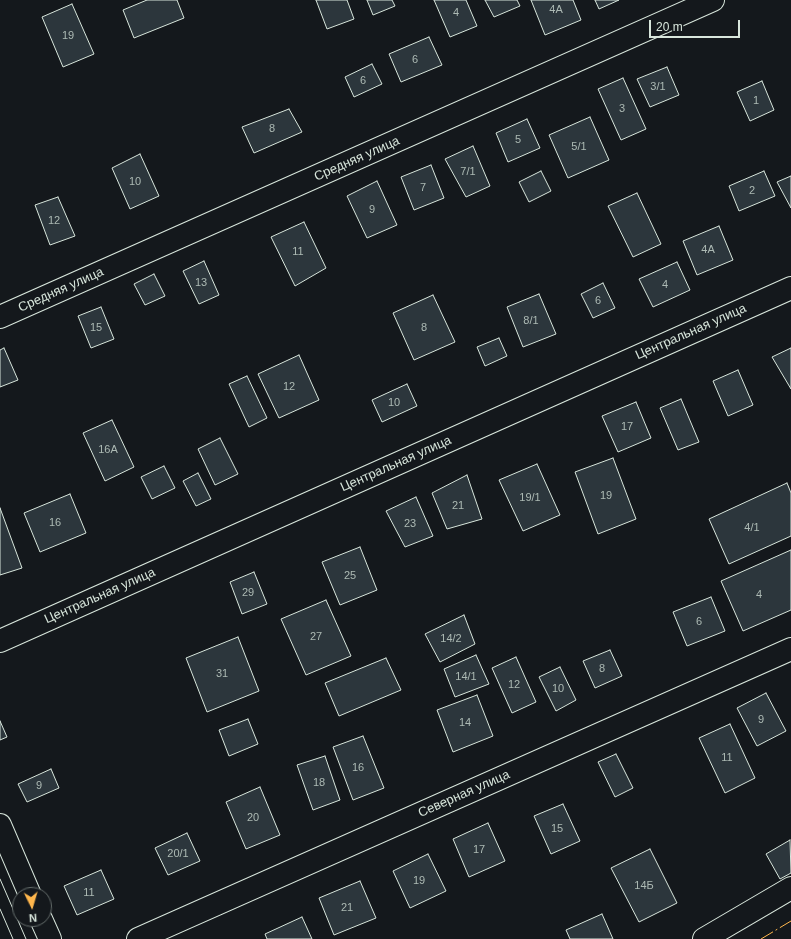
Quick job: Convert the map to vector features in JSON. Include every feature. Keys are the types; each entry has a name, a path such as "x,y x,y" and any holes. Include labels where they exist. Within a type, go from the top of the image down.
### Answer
{"street":[{"name":"Средняя улица","path":"0,317 713,0"},
{"name":"Центральная улица","path":"0,641 791,288"},
{"name":"Северная улица","path":"138,939 791,649"},
{"path":"0,826 27,887"},
{"path":"704,939 791,888"},
{"path":"45,927 50,939"}],"building":[{"path":"147,0 177,0 184,18 134,38 123,10"},
{"path":"316,0 347,0 354,19 327,29"},
{"path":"367,0 392,0 395,6 373,15"},
{"path":"434,0 466,0 477,26 450,37"},
{"path":"485,0 517,0 520,6 494,17"},
{"path":"531,0 573,0 581,20 545,35"},
{"path":"595,0 619,0 599,9"},
{"path":"72,4 94,54 63,67 42,17"},
{"path":"429,37 442,65 401,82 389,54"},
{"path":"372,64 382,84 354,97 345,77"},
{"path":"667,67 679,95 650,107 637,79"},
{"path":"623,78 646,129 621,140 598,89"},
{"path":"762,81 774,110 750,121 737,92"},
{"path":"289,109 302,132 254,153 242,127"},
{"path":"590,117 609,160 568,178 549,135"},
{"path":"527,119 540,148 508,162 496,133"},
{"path":"473,146 490,186 466,197 445,159"},
{"path":"140,154 159,196 130,209 112,168"},
{"path":"431,165 444,198 414,210 401,177"},
{"path":"541,171 551,191 529,202 519,182"},
{"path":"764,171 775,196 739,211 729,186"},
{"path":"791,176 791,208 777,182"},
{"path":"377,181 397,225 367,238 347,196"},
{"path":"637,193 661,244 633,257 608,206"},
{"path":"58,197 75,236 50,245 35,205"},
{"path":"304,222 326,268 295,286 271,237"},
{"path":"719,226 733,260 697,275 683,241"},
{"path":"204,261 219,295 199,304 183,271"},
{"path":"677,262 690,290 653,307 639,279"},
{"path":"154,274 165,296 145,305 134,284"},
{"path":"603,283 615,308 593,318 581,294"},
{"path":"539,294 556,334 523,347 507,307"},
{"path":"433,295 455,342 414,360 393,313"},
{"path":"101,307 114,339 91,348 78,316"},
{"path":"499,338 507,356 485,366 477,347"},
{"path":"4,348 18,380 0,387 0,350"},
{"path":"791,348 791,389 772,357"},
{"path":"299,355 319,400 279,418 258,374"},
{"path":"738,370 753,405 728,416 713,381"},
{"path":"247,376 267,418 249,427 229,384"},
{"path":"407,384 417,406 382,422 372,400"},
{"path":"681,399 699,442 678,450 660,408"},
{"path":"636,402 651,438 618,452 602,416"},
{"path":"112,420 134,467 105,481 83,433"},
{"path":"220,438 238,474 215,485 198,449"},
{"path":"613,458 636,519 598,534 575,472"},
{"path":"537,464 560,515 523,531 499,480"},
{"path":"164,466 175,488 152,499 141,477"},
{"path":"198,473 211,499 196,506 183,481"},
{"path":"467,475 482,519 447,529 432,493"},
{"path":"787,483 791,493 791,536 729,564 709,519"},
{"path":"70,494 86,533 40,552 24,513"},
{"path":"416,497 433,536 405,547 386,511"},
{"path":"0,508 22,568 0,575"},
{"path":"360,547 377,590 340,605 322,562"},
{"path":"791,550 791,610 743,631 721,581"},
{"path":"254,572 267,604 242,614 230,582"},
{"path":"711,597 725,631 687,646 673,612"},
{"path":"326,600 351,656 306,675 281,619"},
{"path":"464,615 475,644 440,662 425,634"},
{"path":"238,637 259,691 207,712 186,658"},
{"path":"610,650 622,676 595,688 583,661"},
{"path":"476,655 489,684 455,697 444,669"},
{"path":"516,657 536,702 512,713 492,668"},
{"path":"386,658 401,690 339,716 325,683"},
{"path":"560,667 576,700 556,711 539,677"},
{"path":"766,693 786,731 757,746 737,708"},
{"path":"477,695 493,736 453,752 437,710"},
{"path":"248,719 258,744 229,756 219,730"},
{"path":"0,721 7,737 0,740"},
{"path":"730,724 755,778 725,793 699,738"},
{"path":"363,736 384,788 353,800 333,747"},
{"path":"616,754 633,788 615,797 598,762"},
{"path":"325,756 340,800 313,810 297,765"},
{"path":"51,769 59,788 27,802 18,784"},
{"path":"260,787 280,835 246,849 226,802"},
{"path":"563,804 580,841 551,854 534,816"},
{"path":"488,823 505,861 469,877 453,839"},
{"path":"187,833 200,861 168,875 155,848"},
{"path":"790,840 791,873 780,879 766,854"},
{"path":"650,849 677,903 639,922 611,868"},
{"path":"428,854 446,891 410,908 393,871"},
{"path":"101,870 114,899 77,915 64,886"},
{"path":"360,881 376,918 334,935 319,898"},
{"path":"602,914 613,939 570,939 566,930"},
{"path":"302,917 312,939 267,939 265,934"}],"tram line":[{"path":"0,879 26,939"},
{"path":"0,909 13,939"}],"power":[{"path":"761,939 791,921"}]}
